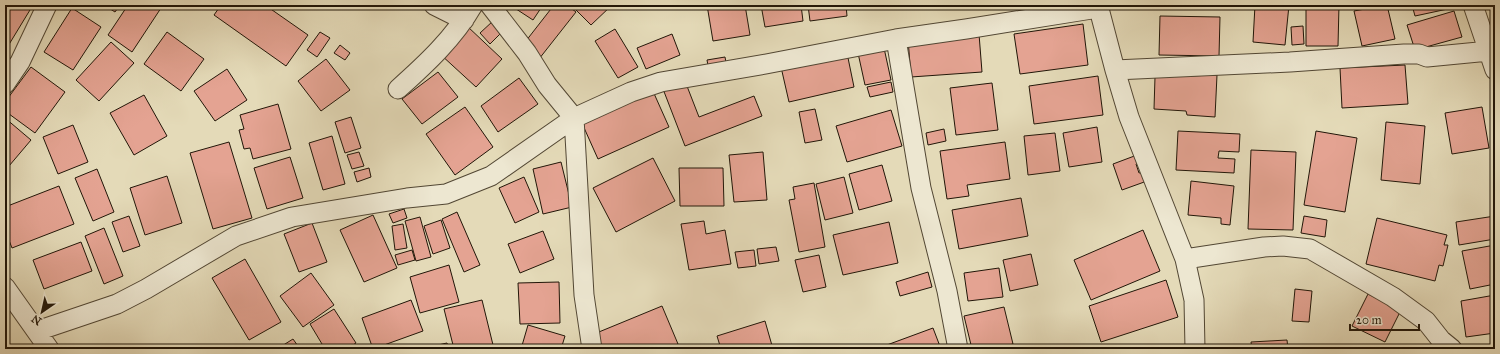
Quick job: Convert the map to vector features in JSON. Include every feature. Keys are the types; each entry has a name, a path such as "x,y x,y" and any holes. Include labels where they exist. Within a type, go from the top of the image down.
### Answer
{"street":[{"path":"5,84 20,62 47,5"},
{"path":"398,89 433,55 468,13 434,5"},
{"path":"490,5 527,53 547,85 574,118 584,295 592,349"},
{"path":"1473,5 1495,70"},
{"path":"37,331 116,304 146,289 236,236 292,217 407,198 446,194 485,179 574,118 631,92 660,82 766,64 896,39 966,29 1098,6 1115,70 1130,117 1185,259 1194,300 1195,349"},
{"path":"896,39 921,188 947,291 958,349"},
{"path":"1115,70 1283,62 1404,54 1419,54 1428,57 1489,51"},
{"path":"1185,259 1264,247 1283,246 1310,249 1393,296 1426,321 1441,340 1452,349"},
{"path":"5,287 49,349"}],"building":[{"path":"5,5 33,5 5,51"},
{"path":"104,5 120,5 115,12"},
{"path":"128,5 163,5 132,52 108,35"},
{"path":"221,5 265,5 308,35 286,66 214,15"},
{"path":"510,5 543,5 533,20"},
{"path":"554,5 567,5 576,12 539,59 522,46"},
{"path":"571,5 612,5 591,25"},
{"path":"707,5 745,5 750,35 713,41"},
{"path":"761,5 801,5 803,21 765,27"},
{"path":"808,5 846,5 847,16 810,21"},
{"path":"1255,5 1289,5 1285,45 1253,42"},
{"path":"1306,5 1339,5 1338,46 1306,46"},
{"path":"1387,5 1395,39 1362,46 1354,11"},
{"path":"1412,5 1457,5 1457,7 1415,16"},
{"path":"72,8 101,27 73,70 44,52"},
{"path":"1454,11 1462,37 1415,50 1407,25"},
{"path":"1160,16 1220,17 1219,56 1159,55"},
{"path":"493,21 503,31 490,44 480,33"},
{"path":"1083,24 1088,65 1020,74 1014,34"},
{"path":"467,26 502,59 476,87 440,54"},
{"path":"1303,26 1304,44 1292,45 1291,27"},
{"path":"615,29 638,67 618,78 595,41"},
{"path":"167,32 204,59 181,91 144,64"},
{"path":"320,32 330,38 317,57 307,50"},
{"path":"672,34 680,55 646,69 637,48"},
{"path":"979,34 982,72 911,77 908,39"},
{"path":"111,42 134,63 99,101 76,80"},
{"path":"340,45 350,53 345,60 334,53"},
{"path":"884,48 891,80 865,85 858,53"},
{"path":"847,53 854,87 789,102 781,67"},
{"path":"725,57 727,68 709,71 707,60"},
{"path":"326,59 350,90 321,111 298,81"},
{"path":"1405,65 1408,104 1342,108 1340,68"},
{"path":"31,67 65,92 35,133 5,111 5,102"},
{"path":"227,69 247,100 215,121 194,91"},
{"path":"438,72 458,97 422,124 402,99"},
{"path":"1217,75 1215,117 1187,115 1186,111 1154,109 1155,77"},
{"path":"1098,76 1103,115 1034,124 1029,86"},
{"path":"519,78 538,104 498,132 481,106"},
{"path":"685,81 699,117 754,96 762,116 685,146 663,89"},
{"path":"891,82 893,92 870,97 867,87"},
{"path":"992,83 998,130 956,135 950,88"},
{"path":"652,89 669,127 598,159 581,121"},
{"path":"144,95 167,136 134,155 110,113"},
{"path":"278,104 291,149 253,159 250,148 244,149 239,130 244,129 240,115"},
{"path":"465,107 493,147 455,175 426,134"},
{"path":"1482,107 1489,148 1452,154 1445,113"},
{"path":"815,109 822,140 805,143 799,112"},
{"path":"891,110 902,146 847,162 836,126"},
{"path":"351,117 361,148 345,153 335,122"},
{"path":"5,118 31,140 9,166 5,163"},
{"path":"1386,122 1425,126 1420,184 1381,180"},
{"path":"73,125 88,162 58,174 43,137"},
{"path":"1097,127 1102,162 1069,167 1063,133"},
{"path":"944,129 946,141 928,145 926,133"},
{"path":"1178,131 1240,134 1239,152 1219,151 1218,158 1235,159 1234,173 1176,170"},
{"path":"1316,131 1357,138 1345,212 1304,205"},
{"path":"1055,133 1060,171 1028,175 1024,136"},
{"path":"332,136 345,184 323,190 309,143"},
{"path":"229,142 252,218 213,229 190,153"},
{"path":"1005,142 1010,179 967,185 969,196 947,199 940,151"},
{"path":"1251,150 1296,152 1293,230 1248,229"},
{"path":"359,152 364,166 352,169 347,155"},
{"path":"763,152 767,200 734,202 729,155"},
{"path":"1137,155 1140,163 1136,164 1139,173 1143,172 1147,181 1122,190 1113,164"},
{"path":"290,157 303,198 267,209 254,168"},
{"path":"653,158 675,201 616,232 593,188"},
{"path":"561,162 572,207 543,214 533,169"},
{"path":"882,165 892,201 859,210 849,174"},
{"path":"369,168 371,177 357,182 354,172"},
{"path":"679,168 723,168 724,206 680,206"},
{"path":"97,169 114,212 93,221 75,178"},
{"path":"167,176 182,223 145,235 130,188"},
{"path":"524,177 539,212 515,223 499,188"},
{"path":"844,177 853,213 825,220 816,184"},
{"path":"1191,181 1234,186 1230,225 1221,224 1221,218 1188,215"},
{"path":"814,183 825,247 799,252 789,200 795,199 793,187"},
{"path":"59,186 74,224 12,248 5,230 5,207"},
{"path":"1021,198 1028,236 959,249 952,210"},
{"path":"404,209 407,218 393,223 389,214"},
{"path":"457,212 480,265 464,272 442,219"},
{"path":"373,215 397,268 364,282 340,230"},
{"path":"129,216 140,246 123,252 112,222"},
{"path":"1304,216 1327,220 1325,237 1301,233"},
{"path":"1495,216 1495,239 1459,245 1456,222"},
{"path":"420,217 431,257 416,261 405,221"},
{"path":"1377,218 1447,235 1444,245 1448,245 1443,266 1439,265 1435,281 1366,264"},
{"path":"441,220 450,248 433,254 424,226"},
{"path":"704,221 706,234 725,230 731,264 689,270 681,224"},
{"path":"889,222 898,263 843,275 833,235"},
{"path":"312,223 327,262 299,272 284,234"},
{"path":"403,224 407,248 395,250 392,226"},
{"path":"104,228 123,276 104,284 85,236"},
{"path":"1143,230 1160,271 1091,300 1074,260"},
{"path":"543,231 554,259 520,273 508,244"},
{"path":"81,242 92,271 44,289 33,260"},
{"path":"1495,245 1495,284 1470,289 1462,251"},
{"path":"776,247 779,261 759,264 757,249"},
{"path":"412,250 415,260 398,265 395,255"},
{"path":"754,250 756,266 738,268 735,252"},
{"path":"1031,254 1038,285 1010,291 1003,260"},
{"path":"819,255 826,287 803,292 795,260"},
{"path":"245,259 281,322 249,340 212,278"},
{"path":"449,265 459,302 420,313 410,277"},
{"path":"999,268 1003,297 968,301 964,273"},
{"path":"928,272 932,287 900,296 896,282"},
{"path":"311,273 334,305 303,327 280,296"},
{"path":"1166,280 1178,317 1101,342 1089,306"},
{"path":"559,282 560,323 520,324 518,283"},
{"path":"1295,289 1312,291 1309,322 1292,321"},
{"path":"1368,294 1401,310 1385,342 1352,326"},
{"path":"1495,295 1495,333 1466,337 1461,301"},
{"path":"411,300 423,331 373,349 362,318"},
{"path":"482,300 494,349 454,349 444,309"},
{"path":"662,306 678,344 665,349 601,349 594,334"},
{"path":"1004,307 1013,344 991,349 972,349 964,316"},
{"path":"334,309 356,343 346,349 325,349 310,324"},
{"path":"765,321 773,349 721,349 717,336"},
{"path":"528,325 565,336 561,349 521,349"},
{"path":"933,328 941,349 876,349"},
{"path":"293,339 300,349 277,349"},
{"path":"1287,340 1288,349 1252,349 1251,342"},
{"path":"447,343 449,349 420,349"}]}
